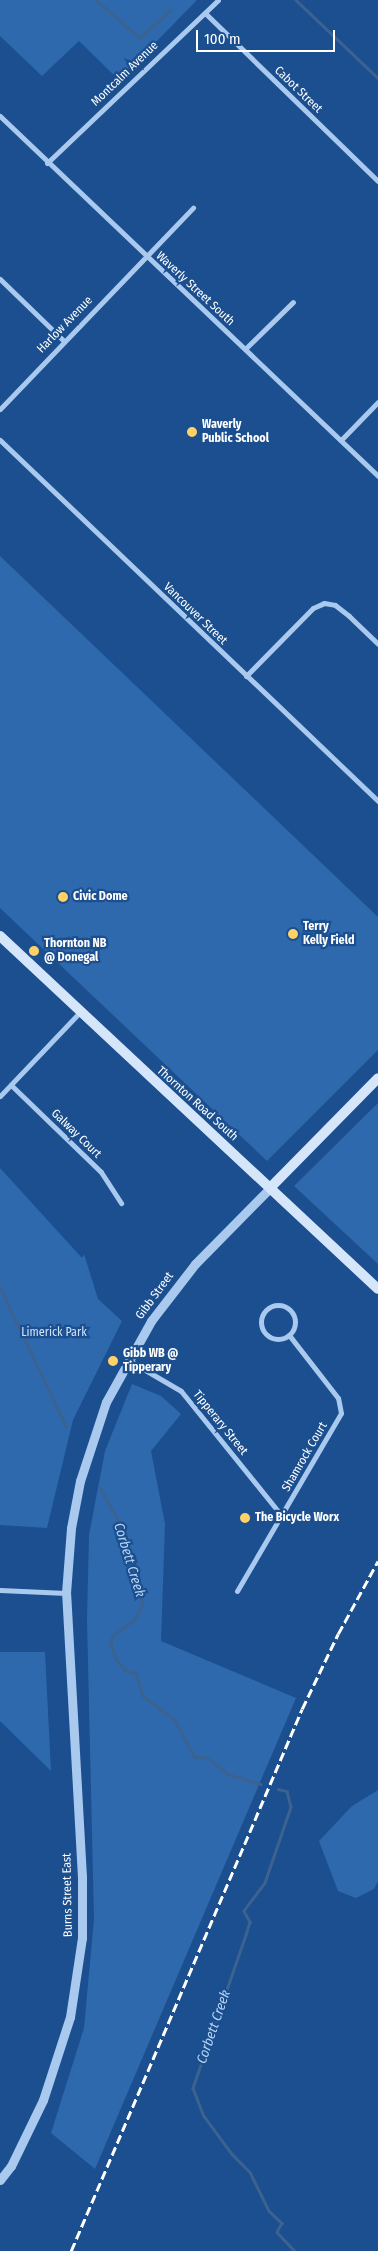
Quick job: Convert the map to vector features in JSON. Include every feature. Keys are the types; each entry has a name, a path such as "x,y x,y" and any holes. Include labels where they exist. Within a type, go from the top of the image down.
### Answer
{"main road":[{"name":"Thornton Road South","path":"0,936 79,1013 378,1289"},
{"name":"Gibb Street","path":"270,1188 378,1078"}],"street":[{"name":"Montcalm Avenue","path":"47,163 218,0"},
{"name":"Cabot Street","path":"205,13 378,181"},
{"name":"Waverly Street South","path":"0,116 47,163 378,476"},
{"name":"Harlow Avenue","path":"0,409 64,340 193,208"},
{"path":"0,279 64,340"},
{"path":"245,349 293,302"},
{"path":"341,440 378,402"},
{"name":"Vancouver Street","path":"0,440 378,801"},
{"path":"246,676 313,608 324,604 335,605 378,644"},
{"path":"0,1096 79,1013"},
{"name":"Galway Court","path":"11,1085 101,1172 121,1203"},
{"name":"Gibb Street","path":"66,1593 71,1528 80,1481 96,1427 128,1360 180,1282 270,1188"},
{"path":"282,1305 291,1310 295,1321 289,1335 273,1338 264,1332 261,1320 268,1308 282,1305"},
{"name":"Shamrock Court","path":"237,1591 341,1413 338,1398 289,1335"},
{"name":"Tipperary Street","path":"128,1360 181,1391 282,1516"},
{"path":"0,1590 66,1593"},
{"name":"Burns Street East","path":"0,2180 11,2166 43,2100 70,2017 81,1946 82,1884 66,1593"}],"green space":[{"path":"0,0 196,1 119,80 79,41 42,76 0,36"},
{"path":"0,556 378,917 378,1050 267,1161 0,908"},
{"path":"378,1103 378,1264 294,1186"},
{"name":"Limerick Park","path":"0,1168 82,1258 84,1254 98,1299 122,1321 73,1420 47,1528 0,1525"},
{"path":"132,1384 161,1396 181,1414 151,1451 165,1524 161,1641 296,1698 95,2169 51,2133 84,2028 94,1919 87,1619 89,1535 105,1451"},
{"path":"0,1652 45,1652 51,1771 0,1721"},
{"path":"378,1790 378,1881 374,1889 356,1898 338,1891 319,1841 352,1806"}],"waterway":[{"path":"96,0 140,38 170,10"},
{"path":"296,0 378,78"},
{"name":"Corbett Creek","path":"0,1287 66,1426"},
{"name":"Corbett Creek","path":"100,1487 117,1518 143,1605 135,1619 113,1636 111,1643 116,1659 125,1670 136,1673 143,1696 174,1719 195,1757 208,1758 228,1774 260,1784"},
{"name":"Corbett Creek","path":"278,1789 287,1791 291,1807 265,1883 244,1911 250,1922 193,2088 204,2116 232,2154 250,2172 269,2211 282,2223 277,2232 295,2251"}],"railway":[{"path":"71,2251 302,1709 338,1634 378,1561"}],"place":[{"name":"Waverly Public School","path":"192,432"},
{"name":"Civic Dome","path":"63,897"},
{"name":"Terry Kelly Field","path":"293,934"},
{"name":"Thornton NB @ Donegal","path":"34,951"},
{"name":"Gibb WB @ Tipperary","path":"113,1361"},
{"name":"The Bicycle Worx","path":"245,1518"}]}
